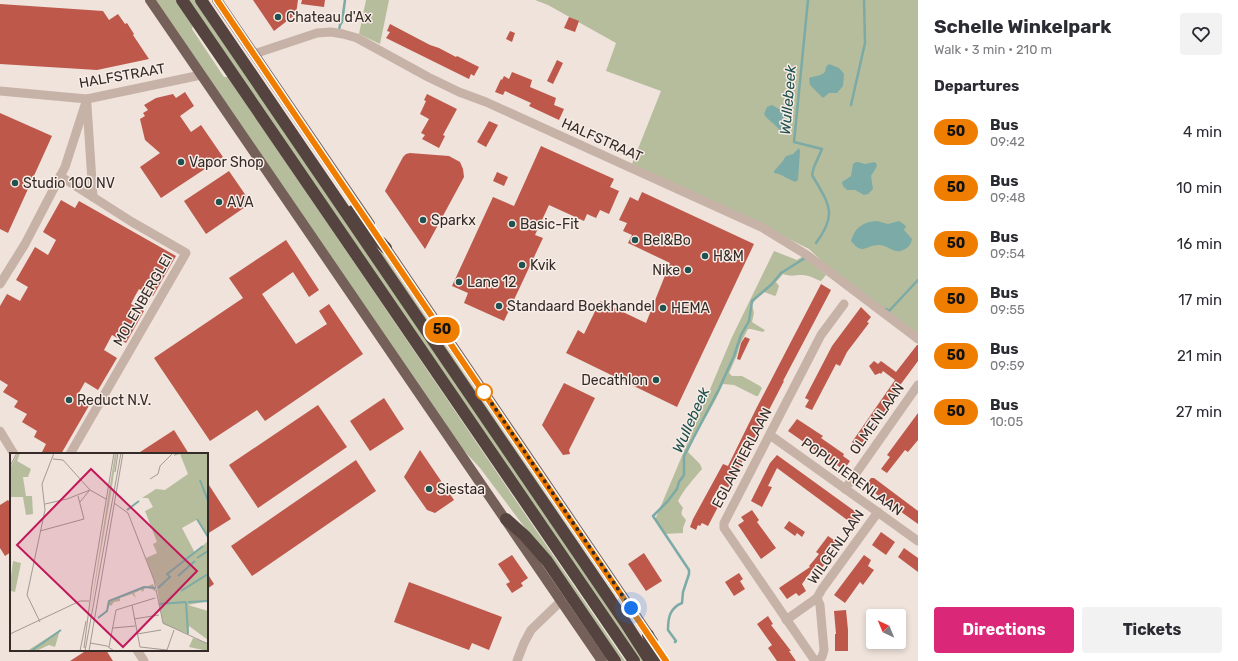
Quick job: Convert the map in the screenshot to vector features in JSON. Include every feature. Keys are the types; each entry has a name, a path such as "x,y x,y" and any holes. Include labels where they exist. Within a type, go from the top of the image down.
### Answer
{"highway":[{"path":"182,0 634,661"},
{"path":"200,0 650,661"},
{"path":"331,191 350,207 371,233 386,248"},
{"path":"506,519 525,536 547,561 615,661"},
{"path":"648,635 652,646 661,661"}],"main road":[{"path":"150,0 602,661"},
{"path":"217,0 666,661"}],"street":[{"name":"HALFSTRAAT","path":"254,54 317,33 331,32 357,38 459,92 486,102 763,228 807,255 918,339"},
{"name":"HALFSTRAAT","path":"0,91 86,99 201,74"},
{"path":"0,284 25,244 65,167 86,99"},
{"path":"86,99 93,197"},
{"name":"MOLENBERGLEI","path":"60,176 132,222 186,253 71,453"},
{"name":"EGLANTIERLAAN","path":"815,661 724,528 724,523 821,335 844,304"},
{"name":"OLMENLAAN","path":"845,488 918,385"},
{"path":"0,431 13,453"},
{"name":"POPULIERENLAAN","path":"770,435 918,541"},
{"name":"WILGENLAAN","path":"786,620 817,598 878,512"},
{"name":"WILGENLAAN","path":"817,598 820,605 824,650 822,657 818,661"},
{"path":"518,661 524,643 531,630 561,601"},
{"path":"138,651 144,661"}],"green space":[{"path":"156,0 176,0 193,25 192,29 224,77 228,77 625,661 618,661 556,569 480,468 455,441"},
{"path":"188,0 195,0 645,661 639,661"},
{"path":"366,0 389,0 380,44 359,34"},
{"path":"535,0 918,0 918,336 826,265 809,249 632,164 661,91 606,71 616,43 548,5"},
{"path":"381,251 615,596 613,597 378,253"},
{"path":"774,251 797,260 803,256 826,275 821,281 805,275 791,276 783,274 776,282 779,286 775,296 764,292 755,300 752,305 754,313 752,322 765,330 763,332 748,329 740,344 729,373 732,376 742,376 762,388 758,396 756,396 734,385 723,384 688,452 700,464 702,469 678,501 683,508 682,515 686,520 683,533 664,534 655,520 732,337"}],"water":[{"path":"829,64 839,68 844,74 843,86 837,93 829,93 823,98 810,85 809,78 825,72 826,67"},
{"path":"772,105 784,112 785,127 780,131 764,114 767,107"},
{"path":"799,148 798,180 795,182 774,173 786,156 793,154"},
{"path":"856,162 865,164 875,162 877,165 871,176 873,189 868,194 864,195 855,190 847,190 843,186 842,182 851,176 853,164"},
{"path":"877,221 888,224 899,221 906,226 904,230 912,239 910,245 901,251 895,251 883,245 874,245 864,249 858,248 851,241 857,229 864,224"}],"building":[{"name":"Chateau d'Ax","path":"253,0 298,0 296,14 274,31"},
{"path":"302,0 325,0 324,7 301,4"},
{"path":"0,4 103,11 109,20 118,14 125,24 127,23 149,59 97,70 0,64"},
{"path":"569,17 579,21 575,32 564,28"},
{"path":"390,24 430,45 479,67 474,76 471,74 469,79 386,38 390,32 387,31"},
{"path":"510,31 515,33 512,42 506,39"},
{"path":"557,60 563,63 553,84 547,81"},
{"path":"512,72 532,80 530,87 556,98 554,105 564,109 559,120 529,106 531,103 505,91 503,95 495,92 501,79 502,80 504,76 509,79"},
{"path":"185,92 194,106 180,116 191,132 201,125 223,157 161,198 140,167 160,153 145,140 140,119 145,116 143,113 148,110 144,105 156,98 173,94 176,98"},
{"path":"427,94 457,109 443,135 445,136 439,148 422,139 425,135 421,133 429,119 420,114 426,101 424,100"},
{"name":"Studio 100 NV","path":"0,113 52,136 8,233 0,229"},
{"path":"489,121 498,125 486,147 477,142"},
{"path":"541,146 614,179 610,187 619,191 609,214 600,210 596,218 587,214 584,221 549,205 535,235 543,238 504,321 464,303 468,293 452,286 493,197 514,206"},
{"name":"Sparkx","path":"410,153 449,156 460,162 463,169 464,177 425,249 385,191 403,157"},
{"path":"229,171 251,203 206,234 184,201"},
{"path":"497,172 508,177 504,186 493,181"},
{"path":"642,192 754,244 677,407 566,353 578,330 584,334 600,301 646,323 670,263 628,243 632,235 623,231 627,223 619,220 630,197 638,201"},
{"path":"61,200 75,208 79,201 176,256 153,296 139,289 131,304 144,311 126,343 112,335 104,350 117,358 98,390 85,382 77,396 90,404 62,453 42,453 46,444 34,437 37,431 22,422 27,414 14,407 18,401 3,392 8,385 0,380 0,306 7,294 20,301 28,287 16,280 35,247 48,255 56,240 43,232"},
{"path":"286,240 319,290 309,297 293,272 262,294 296,344 327,324 319,311 329,304 363,354 265,421 257,410 210,441 154,358 243,298 229,278"},
{"path":"821,284 831,290 729,488 721,484 712,499 720,503 708,526 702,523 700,526 698,525 696,530 690,527 723,464 728,466"},
{"path":"861,307 871,317 867,322 869,323 847,352 840,366 836,364 812,410 805,407 809,400 805,398 832,346"},
{"path":"745,337 750,339 740,360 737,359 741,343"},
{"path":"917,345 918,361 898,388 900,390 866,440 865,439 859,447 852,442 895,380 883,371 881,374 875,375 869,366 874,361 878,364 881,361 896,372"},
{"path":"564,383 595,398 569,450 570,454 563,455 542,425"},
{"path":"384,398 404,429 370,451 350,421"},
{"path":"318,405 347,447 258,508 229,465"},
{"path":"918,413 918,440 908,452 905,450 887,473 881,469 890,457 887,455"},
{"path":"797,419 823,436 821,438 844,454 843,456 850,461 844,470 788,431"},
{"path":"174,430 188,453 139,453"},
{"name":"Siestaa","path":"420,450 454,500 435,513 427,510 404,477"},
{"path":"777,455 860,515 854,525 777,468 768,486 772,487 762,507 751,501 770,463"},
{"path":"356,460 376,491 252,576 231,546"},
{"path":"871,478 874,478 918,511 918,524 865,486"},
{"path":"208,484 231,519 208,533"},
{"path":"8,500 10,503 10,553 5,556 0,548 0,505"},
{"path":"752,510 759,520 757,522 776,548 761,559 738,525 744,521 741,517"},
{"path":"789,521 805,532 802,537 797,533 795,536 784,528"},
{"path":"881,532 895,542 886,555 872,545"},
{"path":"828,536 840,544 818,573 813,569 802,584 806,591 799,596 796,593 787,599 779,588 810,567 809,566 819,554 816,552"},
{"path":"904,548 918,558 918,572 898,557"},
{"path":"644,553 662,581 646,591 628,564"},
{"path":"512,555 528,578 521,583 523,586 512,593 506,584 510,582 498,564"},
{"path":"864,555 871,560 868,566 874,570 863,585 860,582 845,603 834,595"},
{"path":"739,573 743,579 740,581 745,589 734,596 725,582"},
{"path":"208,575 214,584 208,588"},
{"path":"409,582 502,617 489,650 472,643 469,650 394,622"},
{"path":"846,610 848,651 835,651 836,634 834,611"},
{"path":"768,616 773,624 771,625 791,651 789,651 796,661 777,661 768,648 772,645 757,624"},
{"path":"85,651 107,651 113,661 70,661"}],"waterway":[{"path":"339,30 342,22 345,0"},
{"name":"Wullebeek","path":"808,0 794,142 822,149 812,175 827,202 829,216 823,233 816,243"},
{"path":"851,105 865,43 864,0"},
{"name":"Wullebeek","path":"675,642 676,641 668,630 668,621 672,610 682,603 683,592 689,570 653,516 677,489 679,482 684,475 684,456 719,389 734,356 741,335 749,321 752,301 772,284 781,273 805,258"},
{"path":"886,309 889,311 918,280"}],"bus line":[{"name":"50","path":"217,0 666,661"}],"place":[{"name":"Chateau d'Ax","path":"278,17"},
{"name":"Vapor Shop","path":"181,162"},
{"name":"Studio 100 NV","path":"15,183"},
{"name":"AVA","path":"219,202"},
{"name":"Sparkx","path":"423,220"},
{"name":"Basic-Fit","path":"512,224"},
{"name":"Bel&Bo","path":"635,240"},
{"name":"H&M","path":"705,256"},
{"name":"Kvik","path":"522,265"},
{"name":"Nike","path":"688,270"},
{"name":"Lane 12","path":"459,282"},
{"name":"Standaard Boekhandel","path":"499,306"},
{"name":"HEMA","path":"663,308"},
{"name":"Decathlon","path":"656,380"},
{"name":"Reduct N.V.","path":"69,400"},
{"name":"Siestaa","path":"429,489"}],"route":[{"path":"484,392 631,608"}]}
